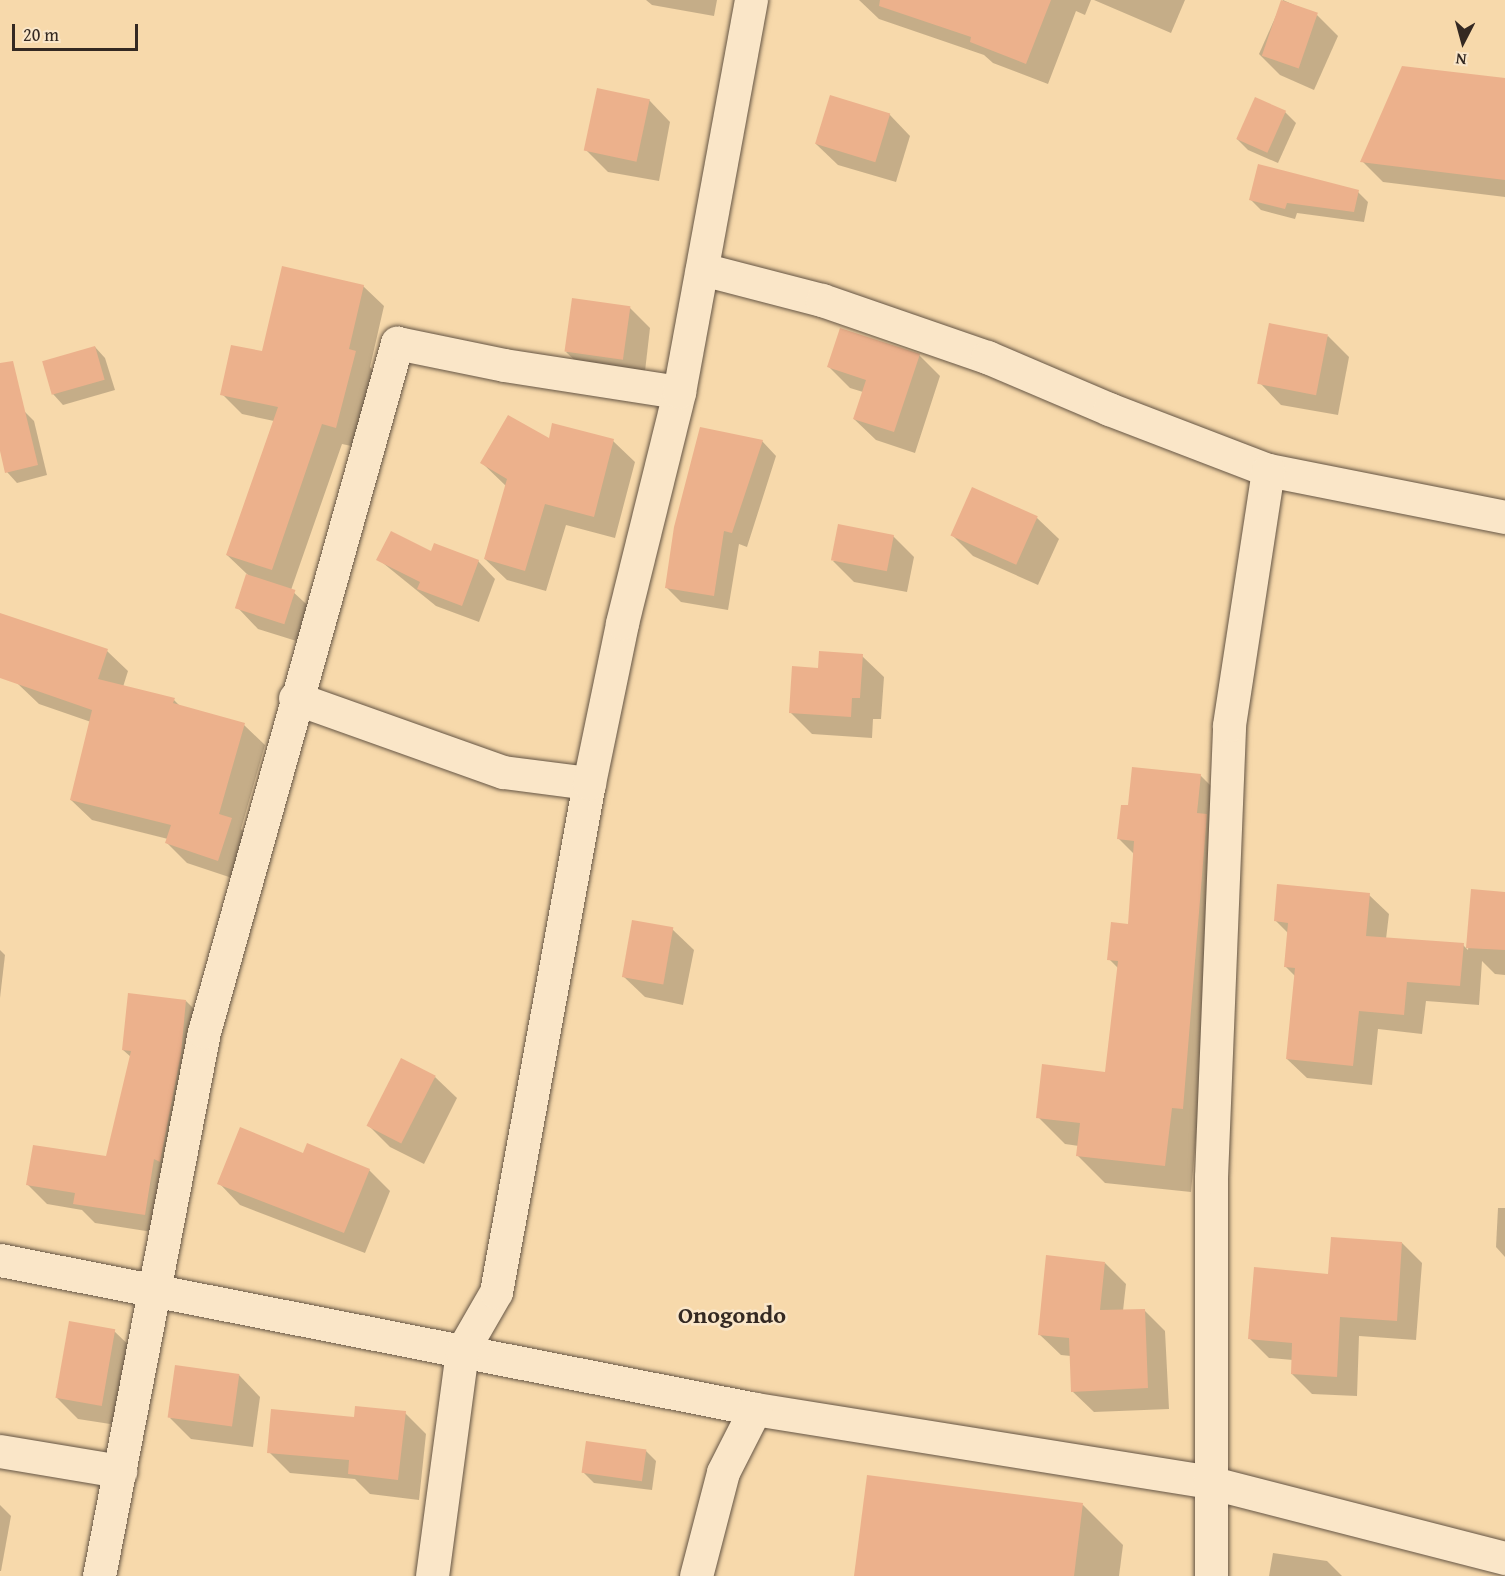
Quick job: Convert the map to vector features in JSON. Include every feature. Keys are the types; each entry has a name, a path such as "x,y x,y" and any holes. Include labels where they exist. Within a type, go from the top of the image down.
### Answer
{"street":[{"path":"432,1576 462,1351 496,1292 589,783 622,623 679,392 751,0"},
{"path":"702,269 822,300 987,357 1109,409 1268,470 1505,517"},
{"path":"99,1576 152,1291 204,1032 295,698 397,343 504,366 679,392"},
{"path":"1211,1576 1209,1482 1211,1177 1229,725 1268,470"},
{"path":"295,698 503,772 589,783"},
{"path":"0,1260 755,1409 1209,1482 1505,1558"},
{"path":"696,1576 723,1472 755,1409"},
{"path":"0,1451 120,1471"}],"building":[{"path":"880,0 1051,0 1026,64 970,42 971,37 879,6"},
{"path":"1281,0 1318,13 1299,68 1262,56"},
{"path":"1402,66 1505,78 1505,180 1360,162"},
{"path":"597,88 650,99 637,162 584,151"},
{"path":"830,95 890,113 875,162 815,144"},
{"path":"1255,97 1286,111 1267,153 1236,139"},
{"path":"1258,164 1359,190 1354,212 1287,203 1285,209 1249,200"},
{"path":"282,266 364,285 349,349 356,351 336,428 322,424 272,570 226,555 278,407 220,395 231,345 262,351"},
{"path":"572,298 630,306 623,360 564,351"},
{"path":"1269,323 1328,334 1316,395 1257,384"},
{"path":"840,328 920,354 894,432 853,419 866,380 827,367"},
{"path":"95,346 105,380 52,395 42,361"},
{"path":"13,361 38,465 5,473 0,451 0,363"},
{"path":"508,415 549,438 552,423 614,439 594,517 545,504 525,571 484,559 507,479 480,463"},
{"path":"700,427 763,440 732,533 724,531 714,596 665,588 674,527"},
{"path":"972,487 1038,516 1016,565 950,535"},
{"path":"838,524 894,535 887,571 831,560"},
{"path":"391,531 431,551 434,543 479,560 462,606 417,589 420,582 376,560"},
{"path":"246,574 295,590 284,624 235,608"},
{"path":"0,613 108,649 98,679 175,698 173,703 245,723 219,814 232,818 218,861 165,843 171,825 70,800 92,710 0,678"},
{"path":"819,651 863,654 860,698 852,698 851,717 789,713 792,666 818,668"},
{"path":"1132,767 1201,774 1197,813 1207,814 1183,1109 1172,1108 1165,1166 1076,1156 1080,1123 1036,1118 1042,1064 1105,1072 1118,961 1107,960 1111,922 1128,924 1134,841 1117,839 1121,805 1128,805"},
{"path":"1277,884 1370,893 1366,936 1464,943 1460,986 1407,982 1404,1015 1359,1011 1353,1066 1286,1059 1295,968 1284,967 1288,923 1274,921"},
{"path":"1471,889 1505,892 1505,950 1466,948"},
{"path":"632,920 673,927 663,984 622,977"},
{"path":"128,993 186,1000 181,1054 160,1162 154,1159 145,1215 73,1204 75,1193 26,1185 33,1145 106,1156 131,1051 122,1050"},
{"path":"401,1058 436,1076 401,1143 366,1126"},
{"path":"240,1127 303,1153 307,1143 370,1169 344,1233 217,1184"},
{"path":"1331,1237 1402,1242 1397,1321 1340,1317 1337,1377 1291,1374 1292,1343 1248,1339 1254,1267 1328,1274"},
{"path":"1046,1255 1105,1262 1100,1310 1145,1309 1148,1388 1071,1392 1069,1338 1038,1335"},
{"path":"69,1321 115,1329 102,1406 55,1398"},
{"path":"175,1365 239,1374 232,1427 168,1417"},
{"path":"355,1406 406,1411 398,1480 348,1474 349,1460 267,1453 271,1409 354,1417"},
{"path":"586,1441 646,1449 642,1481 582,1473"},
{"path":"867,1475 1083,1503 1074,1576 854,1576"}],"district":[{"name":"Onogondo","path":"732,1315"}]}
